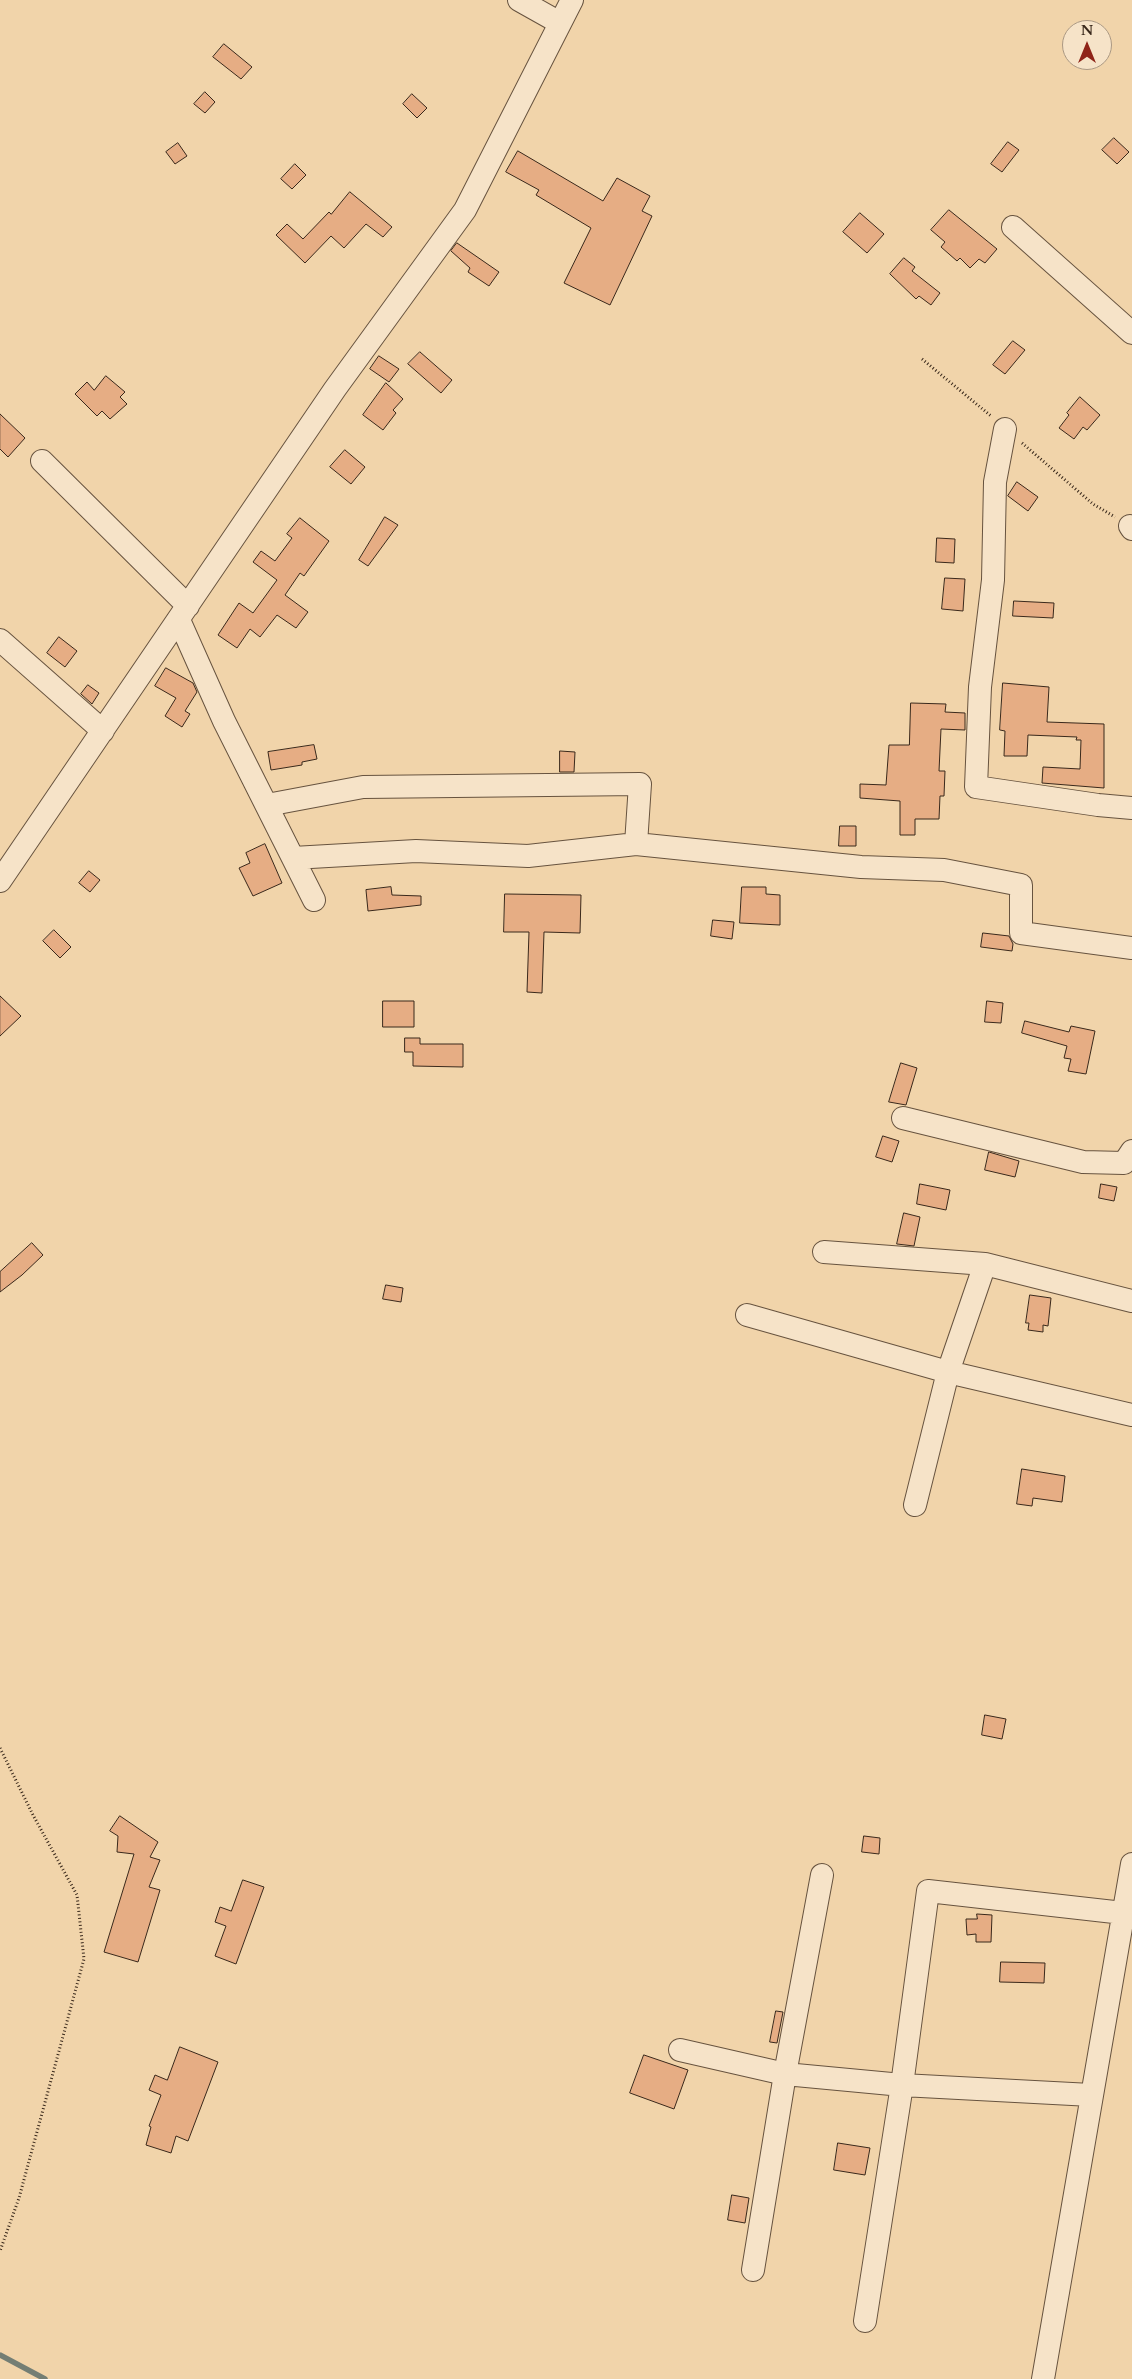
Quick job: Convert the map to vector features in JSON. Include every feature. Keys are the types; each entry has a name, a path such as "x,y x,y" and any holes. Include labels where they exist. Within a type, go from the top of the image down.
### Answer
{"street":[{"path":"519,0 560,23"},
{"path":"0,881 335,389 465,210 572,0"},
{"path":"1013,227 1132,333"},
{"path":"1005,429 995,482 993,580 980,687 976,787 1098,805 1132,808"},
{"path":"42,461 184,613 224,721 314,900"},
{"path":"0,640 103,731"},
{"path":"267,805 363,787 640,784 636,844"},
{"path":"293,858 416,851 528,856 636,844 861,867 944,870 1021,885 1021,934 1132,948"},
{"path":"903,1118 1083,1162 1124,1164 1132,1151"},
{"path":"824,1252 985,1264 1132,1301"},
{"path":"915,1505 948,1372 985,1264"},
{"path":"747,1315 948,1372 1132,1415"},
{"path":"1043,2379 1132,1864"},
{"path":"753,2270 784,2074 822,1875"},
{"path":"864,2321 902,2084 928,1891 1123,1913"},
{"path":"680,2050 784,2074 902,2084 1091,2095"}],"path":[{"path":"922,359 1093,504 1131,527"},
{"path":"0,1748 33,1815 77,1895 84,1959 19,2198 0,2251"}],"building":[{"path":"224,44 252,67 241,79 213,57"},
{"path":"205,92 215,102 205,113 194,104"},
{"path":"412,94 427,108 417,118 403,104"},
{"path":"1114,138 1129,152 1117,164 1102,150"},
{"path":"1008,142 1019,150 1002,172 991,164"},
{"path":"178,143 187,156 175,164 166,152"},
{"path":"518,151 603,201 617,178 650,196 642,211 652,216 610,305 564,283 591,228 536,195 539,190 506,172"},
{"path":"295,164 306,175 292,189 281,179"},
{"path":"350,192 392,227 383,237 366,224 344,248 331,236 305,263 276,235 287,224 303,239 329,212 331,214"},
{"path":"949,210 997,249 985,263 979,259 970,268 960,258 957,261 941,247 945,242 931,230"},
{"path":"860,213 884,234 867,253 843,232"},
{"path":"457,243 499,272 489,286 468,272 470,268 451,251"},
{"path":"904,258 915,267 912,271 940,293 931,305 919,296 916,299 890,274"},
{"path":"1013,341 1025,350 1005,374 993,365"},
{"path":"420,352 452,380 441,393 408,364"},
{"path":"379,356 399,369 389,382 370,369"},
{"path":"106,376 125,392 120,397 127,404 110,419 102,411 97,416 75,394 87,382 94,390"},
{"path":"386,383 403,399 393,410 396,413 383,430 363,415"},
{"path":"1080,397 1100,415 1087,430 1083,427 1074,439 1059,428 1069,415 1067,413"},
{"path":"0,414 25,438 8,457 0,449"},
{"path":"345,450 365,467 351,484 330,467"},
{"path":"1017,482 1038,497 1028,511 1008,496"},
{"path":"385,517 398,525 368,566 359,560"},
{"path":"300,518 329,541 304,576 300,573 285,595 308,612 296,628 277,615 260,637 250,629 237,648 218,635 239,603 253,613 277,580 253,562 261,551 275,561 292,538 287,534"},
{"path":"937,538 955,539 954,563 936,562"},
{"path":"945,578 965,579 963,611 942,609"},
{"path":"1014,601 1054,603 1053,618 1013,616"},
{"path":"59,637 77,651 65,667 47,653"},
{"path":"166,668 193,683 197,692 185,711 190,714 182,727 165,716 176,698 155,686"},
{"path":"1003,683 1049,687 1047,722 1104,724 1104,788 1042,783 1043,767 1080,769 1081,740 1076,740 1077,737 1028,735 1027,756 1004,756 1005,731 1000,730"},
{"path":"88,685 99,693 92,704 81,694"},
{"path":"911,703 946,704 945,712 965,713 965,730 941,729 939,771 945,771 944,796 940,796 939,819 915,819 915,835 900,835 900,801 860,798 860,784 886,785 889,745 909,745"},
{"path":"314,745 317,759 302,762 302,765 271,770 268,752"},
{"path":"560,751 575,752 574,772 560,772"},
{"path":"840,826 856,826 856,846 839,846"},
{"path":"265,844 282,883 253,896 239,868 250,863 246,853"},
{"path":"89,871 100,880 90,892 79,883"},
{"path":"391,887 392,895 421,896 421,905 368,911 366,890"},
{"path":"742,887 766,887 766,894 780,895 780,925 740,923"},
{"path":"505,894 581,895 580,933 544,932 542,993 527,992 529,932 504,932"},
{"path":"713,920 734,922 732,939 711,936"},
{"path":"54,930 71,947 60,958 43,941"},
{"path":"983,933 1009,936 1013,944 1012,951 981,947"},
{"path":"0,996 21,1016 0,1036"},
{"path":"383,1001 414,1001 414,1027 383,1027"},
{"path":"987,1001 1003,1003 1001,1023 985,1022"},
{"path":"1025,1021 1069,1032 1071,1026 1095,1031 1086,1074 1068,1071 1071,1059 1064,1058 1067,1046 1022,1033"},
{"path":"405,1038 420,1038 420,1044 463,1044 463,1067 413,1066 413,1052 405,1052"},
{"path":"901,1063 917,1068 906,1105 889,1102"},
{"path":"883,1136 899,1141 892,1162 876,1157"},
{"path":"989,1152 1019,1161 1015,1177 985,1170"},
{"path":"920,1184 950,1190 946,1210 917,1204"},
{"path":"1101,1184 1117,1187 1114,1201 1099,1198"},
{"path":"904,1213 920,1217 914,1246 897,1244"},
{"path":"32,1243 43,1255 0,1292 0,1272"},
{"path":"386,1285 403,1288 401,1302 383,1299"},
{"path":"1030,1295 1051,1298 1048,1326 1043,1325 1043,1332 1028,1330 1029,1323 1026,1323"},
{"path":"1022,1469 1065,1476 1062,1502 1033,1498 1032,1506 1017,1504"},
{"path":"985,1715 1006,1719 1002,1739 982,1735"},
{"path":"120,1816 158,1842 150,1857 160,1860 149,1887 160,1890 138,1962 104,1952 134,1854 117,1852 118,1836 110,1831"},
{"path":"864,1836 880,1838 879,1854 862,1852"},
{"path":"243,1880 264,1887 236,1964 215,1956 226,1926 215,1922 220,1907 231,1911"},
{"path":"977,1914 992,1915 991,1942 976,1942 976,1934 967,1935 966,1919 977,1919"},
{"path":"1001,1962 1045,1963 1044,1983 1000,1982"},
{"path":"776,2011 783,2012 777,2043 770,2042"},
{"path":"180,2047 218,2062 188,2141 176,2136 171,2153 146,2145 151,2127 149,2126 161,2095 149,2090 155,2075 167,2080"},
{"path":"644,2055 688,2070 674,2109 630,2093"},
{"path":"838,2143 870,2148 865,2175 834,2170"},
{"path":"732,2195 749,2198 745,2223 728,2220"}],"waterway":[{"path":"0,2355 45,2379"}]}
